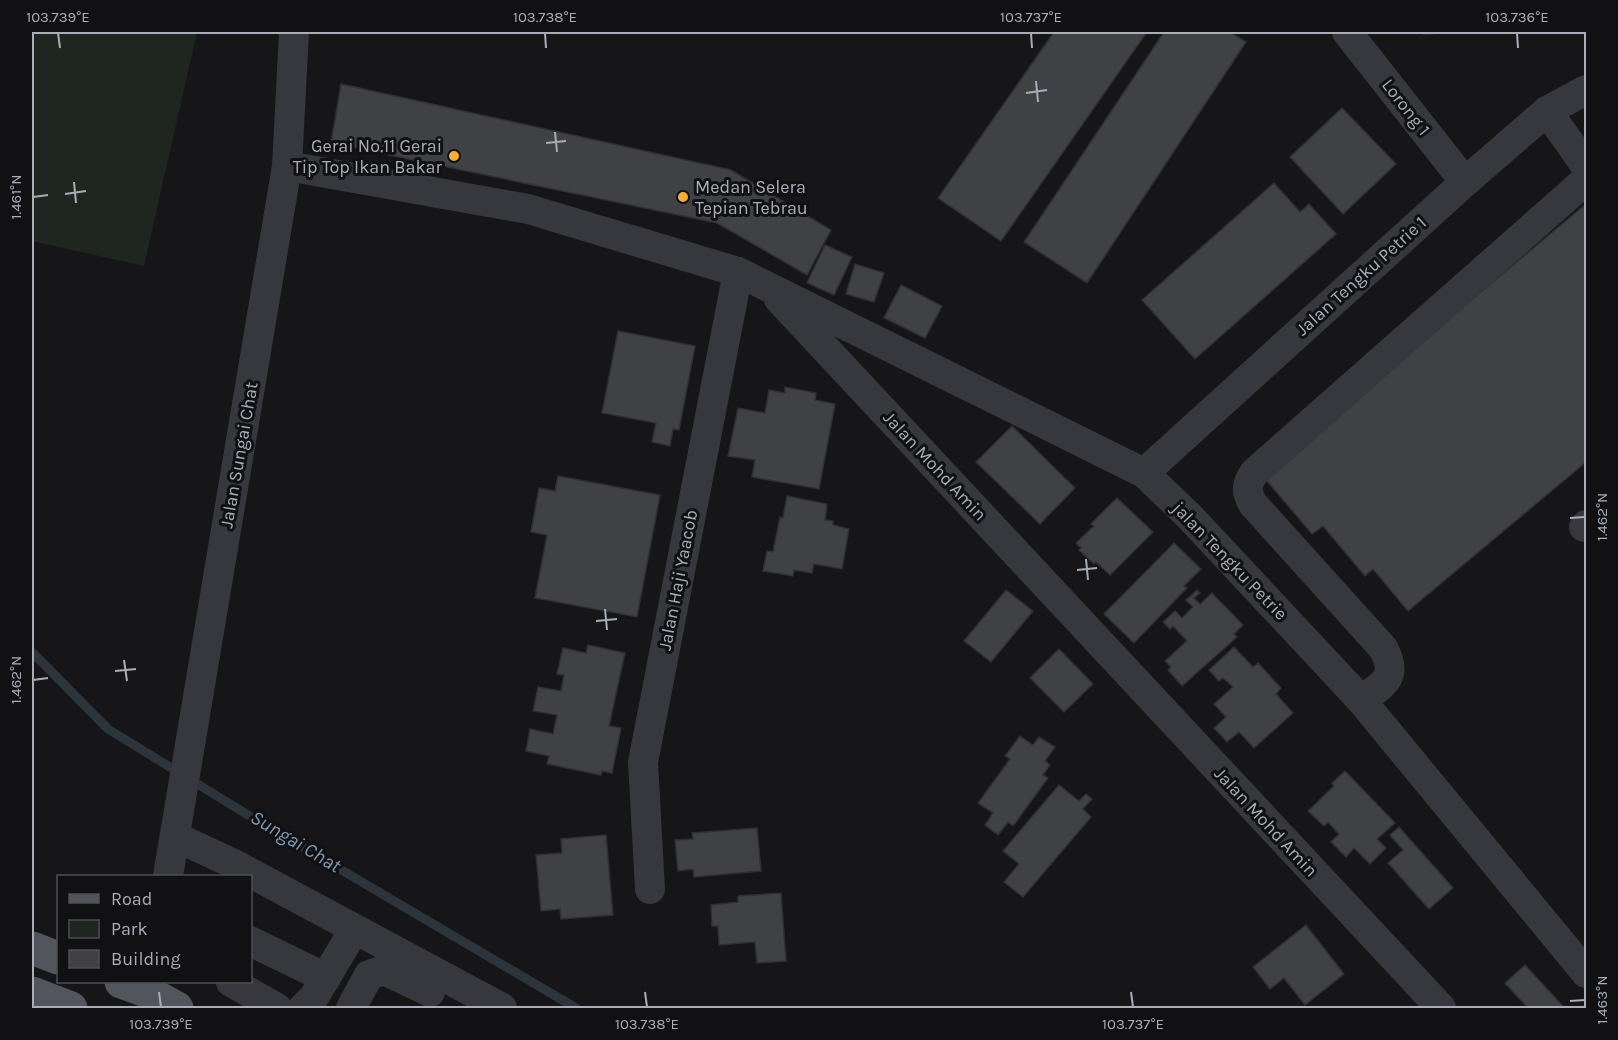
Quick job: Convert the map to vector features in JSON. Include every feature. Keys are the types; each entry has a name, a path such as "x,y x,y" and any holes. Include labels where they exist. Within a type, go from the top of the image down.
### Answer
{"main road":[{"path":"32,948 57,958"},
{"path":"138,985 177,1008"},
{"path":"32,993 71,1008"}],"street":[{"name":"Jalan Sungai Chat","path":"168,875 287,166 294,32"},
{"name":"Lorong 1","path":"1347,32 1465,182"},
{"name":"Jalan Tengku Petrie 1","path":"1144,473 1465,182 1547,111 1587,90"},
{"path":"1547,111 1587,166"},
{"name":"Jalan Mohd Amin","path":"287,166 528,209 738,272 767,286 1441,1008"},
{"path":"1361,700 1381,687 1389,678 1390,659 1383,648 1253,504 1247,494 1248,483 1254,473 1587,180"},
{"name":"Jalan Haji Yaacob","path":"650,889 643,762 738,272"},
{"name":"jalan Tengku Petrie","path":"767,286 1144,473 1189,516 1361,700 1587,973"},
{"path":"176,837 232,870"},
{"path":"252,880 354,930 502,1008"},
{"path":"303,1008 314,997 354,930"},
{"path":"252,942 326,978"},
{"path":"351,1008 369,975 384,970 464,1008"},
{"path":"234,983 277,1008"}],"green space":[{"path":"32,32 197,32 144,266 32,241"}],"building":[{"path":"1054,32 1147,32 1001,241 938,198"},
{"path":"1164,32 1230,32 1246,42 1087,283 1024,242"},
{"path":"1422,32 1468,32 1423,34"},
{"name":"Medan Selera Tepian Tebrau","path":"341,84 731,170 831,230 807,275 717,223 331,143"},
{"path":"1342,108 1396,164 1343,214 1290,157"},
{"path":"1274,183 1300,212 1309,204 1336,234 1195,359 1142,300"},
{"path":"1586,204 1586,462 1408,611 1373,569 1365,576 1323,526 1312,534 1262,475"},
{"name":"Medan Selera Tepian Tebrau","path":"825,245 852,257 834,295 807,283"},
{"path":"855,264 884,273 874,302 846,294"},
{"path":"901,285 942,306 925,338 884,318"},
{"path":"618,331 695,346 679,430 673,429 670,446 652,442 656,423 602,413"},
{"path":"785,387 816,393 815,400 835,404 819,489 752,477 755,460 728,456 738,408 765,413 769,390 785,393"},
{"path":"1012,426 1075,488 1040,524 976,462"},
{"path":"558,476 660,495 637,617 535,598 547,535 531,532 539,488 555,491"},
{"path":"787,496 827,504 825,520 833,521 833,525 849,529 842,569 814,564 812,573 794,570 793,576 763,571 767,551 773,552"},
{"path":"1117,498 1153,532 1110,575 1079,550 1081,548 1076,543 1094,526 1091,524"},
{"path":"1174,543 1201,569 1184,586 1187,588 1134,643 1104,614"},
{"path":"1006,590 1033,611 991,662 964,641"},
{"path":"1197,590 1200,593 1194,598 1200,604 1212,593 1243,625 1234,634 1237,637 1182,686 1168,670 1171,667 1165,661 1187,641 1173,626 1170,629 1163,622 1175,611 1182,618 1193,607 1186,600"},
{"path":"588,645 625,653 609,726 621,728 612,773 602,771 601,775 547,764 549,756 526,751 530,729 553,734 557,715 533,711 538,687 561,691 564,675 557,674 563,648 586,653"},
{"path":"1234,647 1253,667 1258,663 1281,688 1276,694 1293,713 1254,748 1239,732 1227,742 1214,728 1226,717 1214,704 1233,687 1223,678 1219,681 1209,670"},
{"path":"1059,649 1093,684 1064,712 1030,678"},
{"path":"1020,736 1033,745 1039,737 1055,747 1045,761 1050,765 1043,775 1048,778 1013,826 1008,822 998,835 985,825 993,813 978,803 1010,759 1005,756"},
{"path":"1345,771 1395,823 1377,839 1386,848 1370,864 1354,848 1346,857 1331,842 1339,834 1328,822 1324,826 1308,811 1334,786 1332,783"},
{"path":"1059,785 1079,801 1086,794 1092,799 1083,809 1091,817 1023,897 1004,882 1019,864 1003,851"},
{"path":"1399,827 1453,888 1429,909 1388,863 1403,850 1390,835"},
{"path":"757,828 761,871 694,877 693,869 678,871 675,840 693,839 692,833"},
{"path":"606,835 613,915 561,919 560,909 541,911 536,855 562,853 561,839"},
{"path":"781,893 786,961 757,963 755,942 719,945 718,926 712,926 711,905 738,902 738,896"},
{"path":"1306,925 1344,974 1305,1005 1284,978 1270,989 1253,967"},
{"path":"1525,965 1563,1006 1560,1008 1528,1008 1505,983"}],"waterway":[{"name":"Sungai Chat","path":"32,652 108,729 248,815 576,1008"}],"place":[{"name":"Gerai No.11 Gerai Tip Top Ikan Bakar","path":"454,156"},
{"name":"Medan Selera Tepian Tebrau","path":"683,197"}]}
